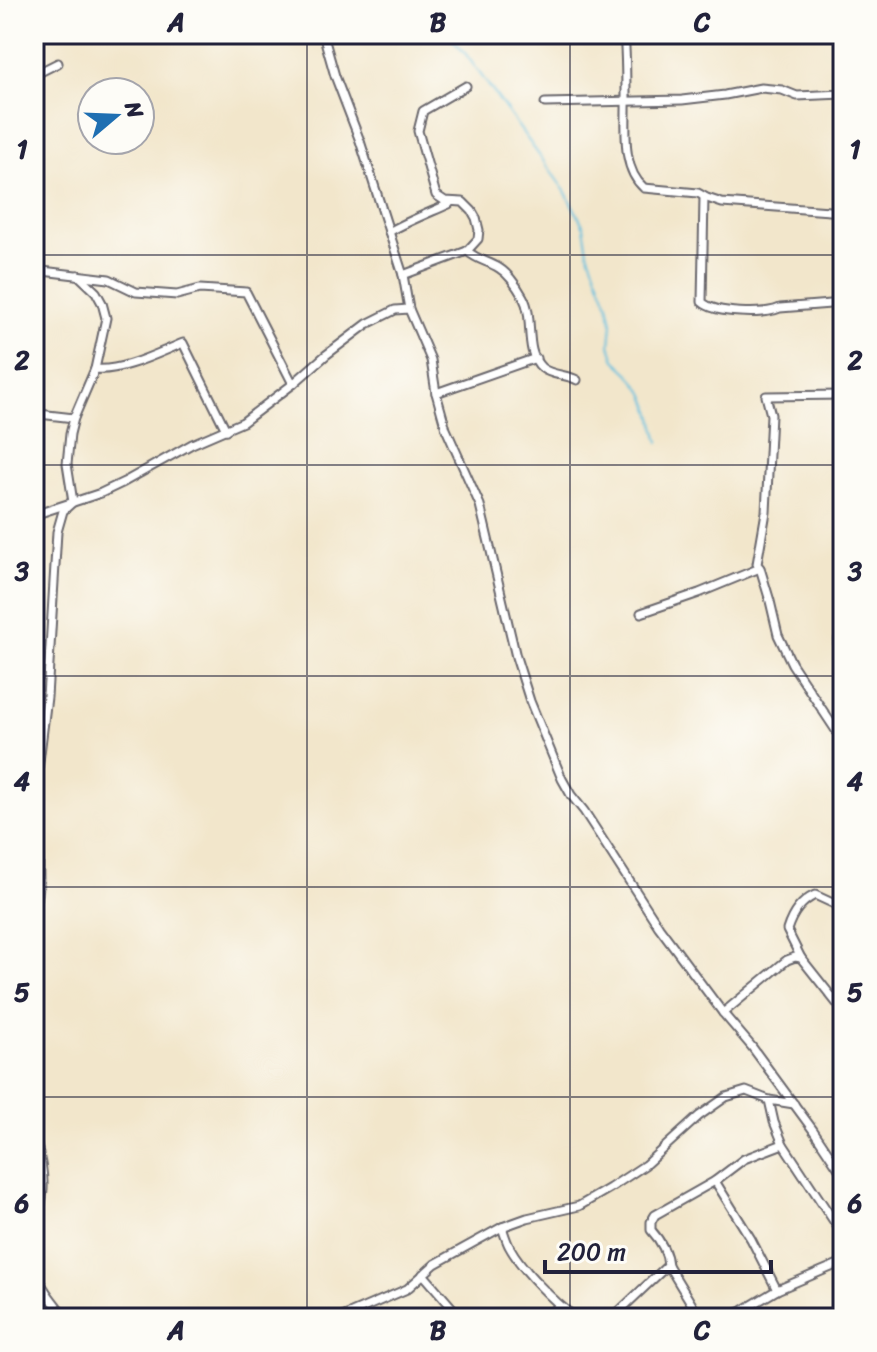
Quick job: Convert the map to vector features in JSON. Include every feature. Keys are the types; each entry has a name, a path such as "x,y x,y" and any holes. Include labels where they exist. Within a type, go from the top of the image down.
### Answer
{"street":[{"path":"323,34 403,275 409,309 431,360 446,429 480,505 516,657 530,701 562,779 659,927 752,1047 843,1175"},
{"path":"624,34 625,128 632,169 638,183 648,189 698,193 722,203 843,212"},
{"path":"34,77 58,63"},
{"path":"451,203 436,195 418,131 423,111 466,86"},
{"path":"545,103 696,99 761,88 782,90 797,96 843,94"},
{"path":"704,197 702,302 707,307 744,313 843,303"},
{"path":"389,232 451,203 463,202 476,218 478,239 467,251 403,275"},
{"path":"467,251 476,259 498,267 524,298 530,317 532,346 542,367 577,380"},
{"path":"34,270 109,279 136,292 177,295 200,289 246,292 293,384"},
{"path":"73,502 67,464 70,434 95,369 106,318 96,292 78,275"},
{"path":"34,515 101,493 192,444 243,422 367,324 395,310 409,309"},
{"path":"95,369 129,364 183,343 226,430"},
{"path":"436,393 536,358"},
{"path":"843,395 766,396 771,415 766,521 757,564 778,635 792,664 819,708 843,737"},
{"path":"34,412 74,418"},
{"path":"34,905 39,887 38,770 47,697 57,532 63,511 73,502"},
{"path":"641,613 760,568"},
{"path":"843,620 838,647 843,653"},
{"path":"843,908 815,895 806,899 792,914 787,930 801,958 843,1011"},
{"path":"723,1013 791,958 801,958"},
{"path":"340,1318 407,1289 435,1264 502,1227 579,1206 645,1165 692,1121 726,1097 746,1091 769,1100 794,1104"},
{"path":"769,1100 783,1144 843,1235"},
{"path":"34,1133 43,1169 35,1264 47,1293 66,1318"},
{"path":"700,1318 668,1265 668,1256 651,1230 651,1222 655,1215 715,1181 744,1159 783,1144"},
{"path":"715,1181 751,1239 777,1290"},
{"path":"502,1227 508,1245 532,1277 576,1318"},
{"path":"726,1318 777,1290 843,1262"},
{"path":"612,1318 668,1265"},
{"path":"423,1274 461,1318"},
{"path":"548,1318 559,1305"}],"waterway":[{"path":"442,34 451,38 465,53 565,191 584,227 588,252 608,304 612,323 610,345 615,360 644,393 659,442"}]}
